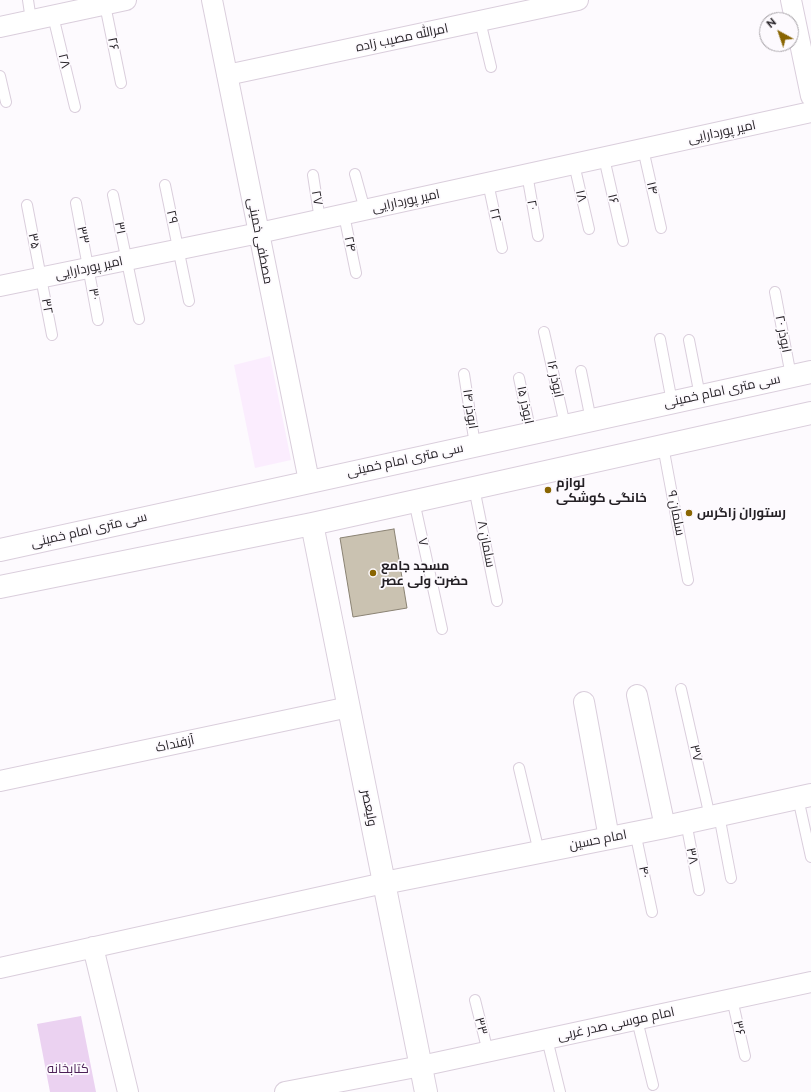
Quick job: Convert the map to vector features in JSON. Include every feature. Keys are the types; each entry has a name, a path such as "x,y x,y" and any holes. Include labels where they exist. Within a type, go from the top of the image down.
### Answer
{"main road":[{"name":"سی متری امام خمینی","path":"0,550 801,374"},
{"path":"0,587 312,524 811,413"},
{"name":"وليعصر","path":"312,524 426,1092"},
{"name":"امام حسین","path":"384,883 664,827 804,796"}],"street":[{"name":"مصطفی خمینی","path":"212,0 309,481"},
{"name":"امرالله مصیب زاده","path":"227,75 578,0"},
{"path":"791,0 811,96"},
{"path":"0,27 53,16 73,6 119,1"},
{"name":"امیر پوردارایی","path":"0,286 320,220 811,112"},
{"path":"637,695 664,827"},
{"path":"584,702 609,838"},
{"name":"آزفنداک","path":"0,781 349,707"},
{"path":"0,968 384,883"},
{"path":"93,947 128,1092"},
{"name":"امام موسی صدر غربی","path":"285,1092 488,1052 811,982"}],"lane":[{"path":"28,0 32,20"},
{"name":"۲۶","path":"119,1 121,83"},
{"name":"۲۸","path":"53,16 75,106"},
{"path":"480,21 491,67"},
{"path":"0,76 6,102"},
{"name":"۱۴","path":"643,149 661,228"},
{"name":"۱۶","path":"604,158 623,241"},
{"name":"۱۸","path":"574,164 589,229"},
{"path":"355,174 365,210"},
{"name":"۲۰","path":"527,174 538,236"},
{"name":"۲۷","path":"313,176 320,220"},
{"name":"۲۲","path":"488,183 502,248"},
{"name":"۲۹","path":"165,185 179,249"},
{"name":"۳۱","path":"113,195 126,260"},
{"name":"۳۳","path":"76,203 90,268"},
{"name":"۳۵","path":"27,205 42,277"},
{"name":"۲۴","path":"344,214 356,274"},
{"path":"179,249 189,301"},
{"path":"126,260 139,319"},
{"name":"۳۰","path":"90,268 98,320"},
{"name":"۳۲","path":"42,277 52,335"},
{"name":"ابوذر ۲۰","path":"775,292 801,374"},
{"name":"ابوذر ۱۶","path":"544,332 565,425"},
{"path":"660,339 672,402"},
{"path":"689,340 700,396"},
{"path":"581,371 591,420"},
{"name":"ابوذر ۱۴","path":"464,374 475,445"},
{"name":"ابوذر ۱۵","path":"519,378 531,433"},
{"name":"سلمان ۹","path":"663,446 688,580"},
{"name":"سلمان ۸","path":"474,488 497,601"},
{"name":"۷","path":"414,501 442,629"},
{"name":"۳۷","path":"682,689 731,878"},
{"path":"519,768 539,852"},
{"path":"804,796 811,857"},
{"name":"۳۸","path":"686,822 699,890"},
{"name":"۴۰","path":"636,832 652,912"},
{"name":"۳۶","path":"732,999 745,1056"},
{"name":"۳۳","path":"475,1000 488,1052"},
{"path":"637,1020 653,1085"},
{"path":"547,1039 560,1092"}],"shaded area":[{"path":"270,356 291,460 255,468 234,365"}],"green space":[{"name":"کتابخانه","path":"81,1016 96,1092 50,1092 37,1024"}],"building":[{"name":"مسجد جامع حضرت ولی عصر","path":"394,529 407,608 353,617 340,538"}],"place":[{"name":"لوازم خانگی کوشکی","path":"548,490"},
{"name":"رستوران زاگرس","path":"689,513"},
{"name":"مسجد جامع حضرت ولی عصر","path":"373,573"}]}
